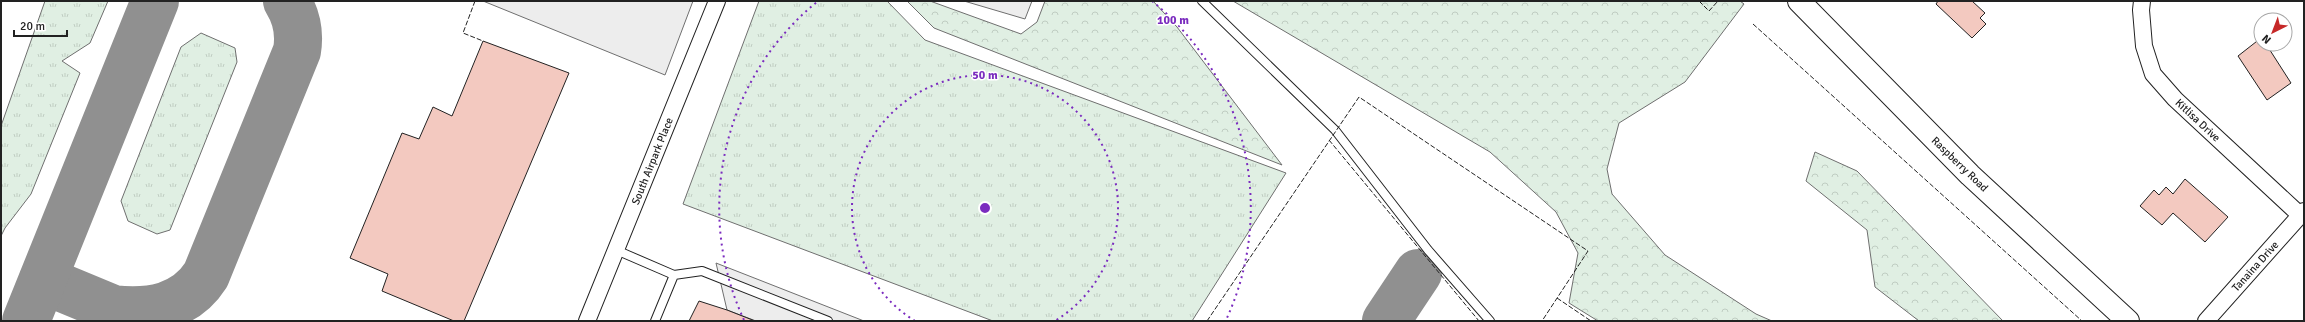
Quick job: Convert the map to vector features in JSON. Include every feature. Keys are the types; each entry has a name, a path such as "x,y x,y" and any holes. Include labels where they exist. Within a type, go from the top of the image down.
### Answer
{"street":[{"name":"South Airpark Place","path":"587,321 717,1"},
{"name":"Raspberry Road","path":"1799,1 1970,175 2128,321"},
{"name":"Kitlisa Drive","path":"2142,1 2141,10 2144,46 2153,74 2175,99 2302,213"},
{"name":"Tanaina Drive","path":"2206,321 2302,213"}],"lane":[{"path":"1202,1 1335,130 1428,250 1490,321"},
{"path":"616,250 674,275 702,271 828,321"},
{"path":"655,321 674,275"}],"green space":[{"path":"45,1 108,1 90,43 62,61 80,73 31,194 5,228 1,236 1,126"},
{"path":"759,1 887,1 925,40 1286,173 1192,321 993,321 683,204"},
{"path":"907,1 930,1 1021,34 1037,22 1045,1 1153,1 1177,27 1282,165 934,28"},
{"path":"1233,1 1740,1 1744,4 1685,82 1619,123 1607,169 1612,194 1665,255 1756,314 1772,321 1598,321 1569,303 1578,253 1556,212 1490,152"},
{"path":"201,33 235,48 237,62 170,230 157,234 128,221 121,201 181,47"},
{"path":"1815,152 1857,171 2003,321 1919,321 1875,287 1867,230 1806,181"}],"shaded area":[{"path":"483,1 693,1 665,75"},
{"path":"964,1 1032,1 1025,19"},
{"path":"716,263 864,321 756,321 727,310"}],"building":[{"path":"1938,1 1972,1 1985,13 1980,18 1986,24 1972,38 1936,4"},
{"path":"483,41 569,73 464,321 454,321 382,291 388,274 350,258 402,133 419,139 433,107 452,116"},
{"path":"2253,44 2253,52 2271,52 2291,83 2267,100 2238,56"},
{"path":"2185,179 2228,217 2205,242 2173,213 2162,225 2140,206 2154,190 2159,195 2166,187 2173,194"},
{"path":"699,301 727,310 755,321 689,321"}],"taxiway":[{"path":"26,321 155,1"},
{"path":"43,280 113,309 126,310 153,309 165,306 188,295 197,286 206,275 297,51 297,25 287,1"},
{"path":"1386,321 1418,273"}],"fence":[{"path":"475,1 463,33 483,41"},
{"path":"1699,1 1709,11 1718,1"},
{"path":"1753,24 2082,321"},
{"path":"1207,321 1359,97 1588,251 1542,321"},
{"path":"1329,140 1479,321"},
{"path":"1557,298 1591,321"}]}
